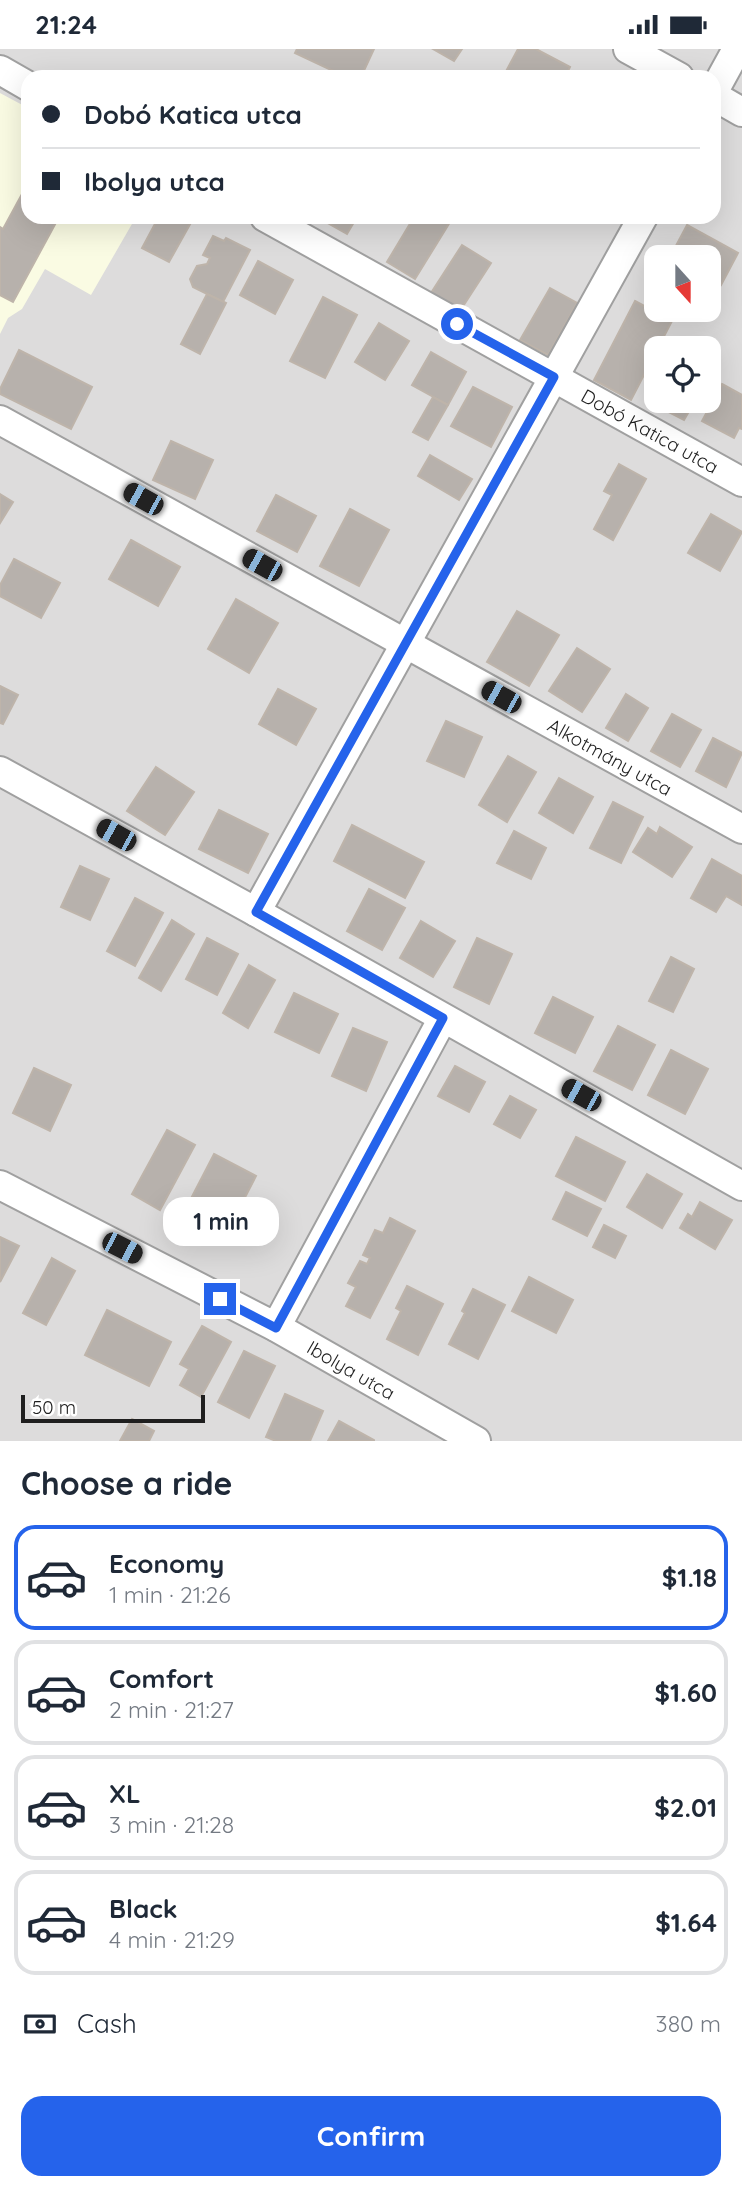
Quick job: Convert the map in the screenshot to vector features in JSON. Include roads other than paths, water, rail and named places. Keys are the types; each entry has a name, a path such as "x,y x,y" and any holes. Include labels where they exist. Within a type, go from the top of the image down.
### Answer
{"street":[{"path":"628,49 666,70"},
{"path":"721,80 737,49"},
{"path":"0,70 21,82"},
{"path":"721,98 742,112"},
{"name":"Dobó Katica utca","path":"278,224 742,482"},
{"path":"256,912 639,224"},
{"name":"Alkotmány utca","path":"0,420 742,829"},
{"path":"0,771 742,1186"},
{"path":"276,1328 443,1018"},
{"name":"Ibolya utca","path":"0,1185 276,1328 476,1441"}]}
